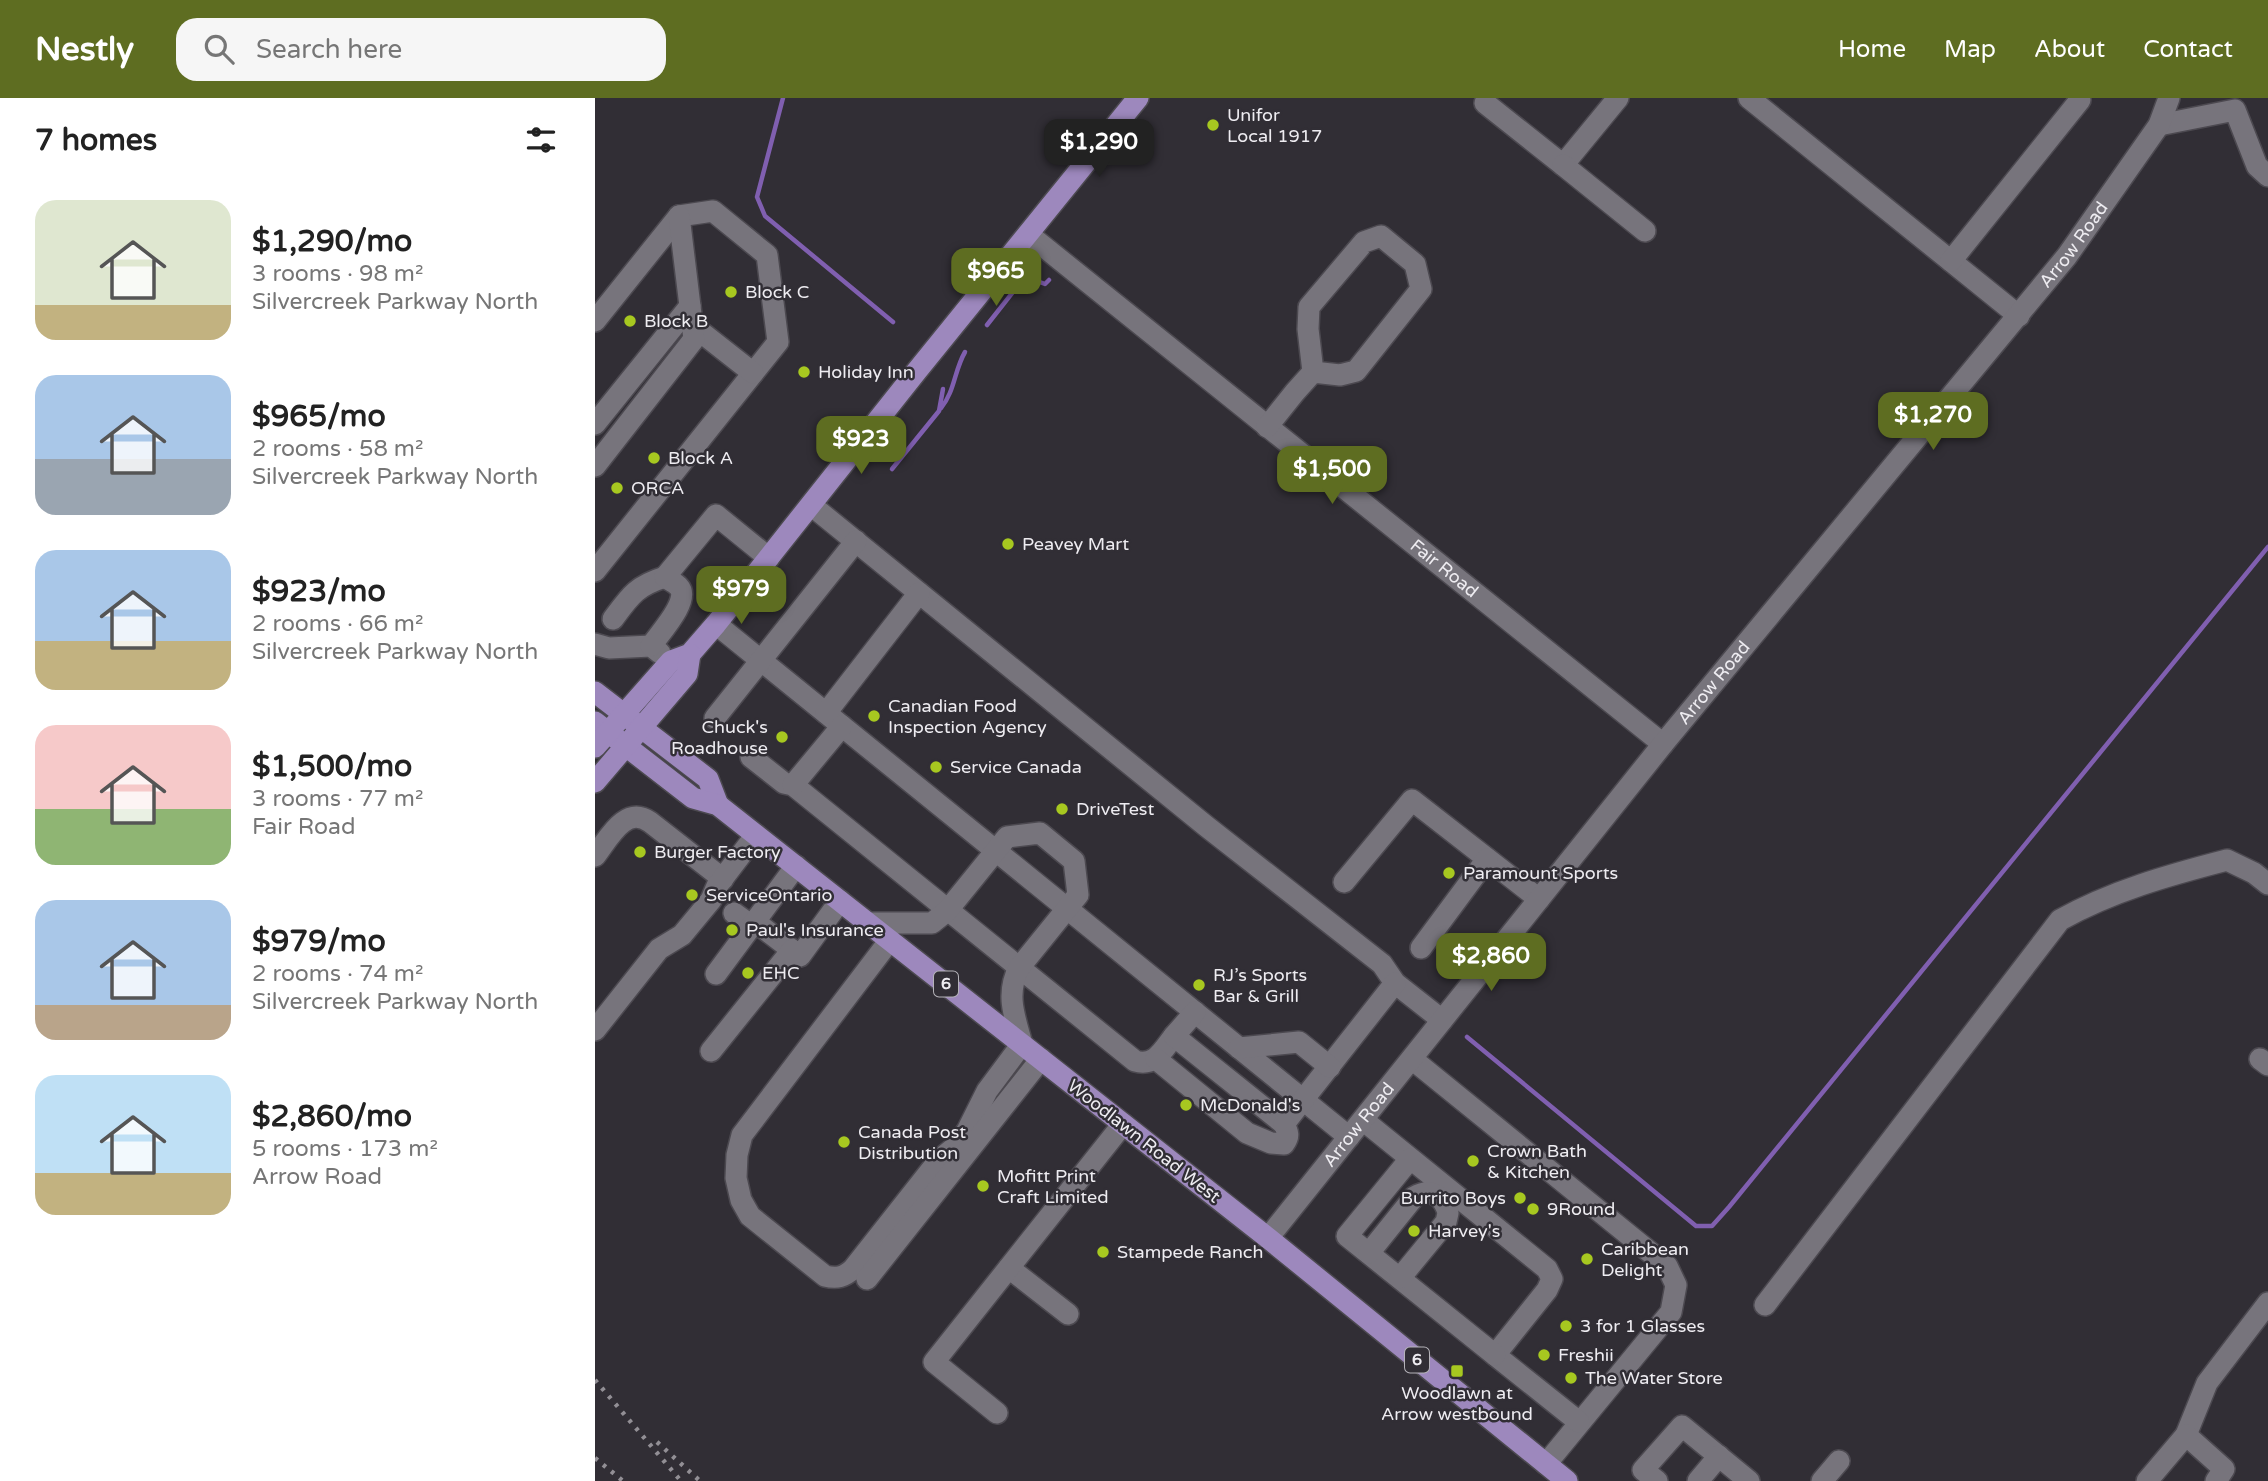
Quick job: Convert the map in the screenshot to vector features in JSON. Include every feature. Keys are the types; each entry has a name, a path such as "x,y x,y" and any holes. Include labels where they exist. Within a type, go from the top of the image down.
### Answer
{"main road":[{"path":"599,733 625,715 716,624 1138,98"},
{"path":"595,782 687,674 681,658"},
{"name":"Woodlawn Road West","path":"595,692 708,779 718,805"},
{"name":"Woodlawn Road West","path":"599,733 626,746 693,798 718,805 1268,1238 1567,1481"}],"street":[{"path":"1563,165 1618,98"},
{"path":"1749,98 2019,317"},
{"name":"Arrow Road","path":"1268,1238 1663,744 2019,317 2067,256 2159,125 2169,98"},
{"path":"1481,100 1645,231"},
{"path":"1951,261 2080,100"},
{"path":"2159,125 2236,104 2264,164"},
{"path":"595,321 679,216 713,211 767,255 778,342 595,571"},
{"path":"595,466 694,339 679,216"},
{"name":"Fair Road","path":"1028,234 1663,744"},
{"path":"1381,236 1415,264 1421,289 1356,371 1340,375 1313,372 1308,329 1309,307 1364,242 1381,236"},
{"path":"691,315 753,373"},
{"path":"595,424 691,315"},
{"path":"1267,427 1313,372"},
{"path":"811,505 1206,826 1382,964 1395,983 1443,1020"},
{"path":"681,658 651,646 609,648 602,634 634,591 645,583 665,577 716,515 769,558"},
{"path":"715,718 856,541"},
{"path":"651,646 681,603 683,594 680,587 665,577"},
{"path":"793,785 919,593"},
{"path":"716,624 1349,1137"},
{"path":"751,757 784,783 793,785 1135,1061 1148,1063 1156,1059 1195,1012"},
{"path":"1344,883 1412,800 1539,899"},
{"path":"595,856 627,818 636,816 650,822 723,879"},
{"path":"869,923 932,923 947,911 1007,837 1040,832 1074,861 1078,895 1013,978 1010,1002 1022,1044 987,1091 967,1131 955,1147 939,1160 853,1269 839,1278 825,1276 750,1216 741,1200 736,1178 737,1155 742,1135 890,940"},
{"path":"595,1030 659,949 683,936 756,835"},
{"path":"1420,948 1487,859"},
{"path":"1765,1305 2060,920 2103,898 2167,876 2227,860 2254,873 2268,884"},
{"path":"716,974 757,926 796,866"},
{"path":"734,913 800,956 840,901"},
{"path":"711,1051 792,950"},
{"path":"1156,1059 1247,1133 1271,1143 1284,1134 1304,1100 1395,983"},
{"path":"1174,1036 1284,1134"},
{"path":"1240,1048 1299,1042 1330,1067"},
{"path":"867,1279 1041,1059"},
{"path":"1412,1059 1667,1265 1676,1285 1671,1312 1546,1464"},
{"path":"1363,1120 1547,1269 1552,1279 1547,1290 1495,1355"},
{"path":"997,1413 934,1362 1123,1124"},
{"path":"1410,1159 1347,1236 1579,1422"},
{"path":"1369,1253 1415,1197 1423,1192 1431,1192 1441,1197 1448,1213 1445,1222 1401,1278"},
{"path":"1009,1268 1068,1314"},
{"path":"2147,1481 2186,1434 2207,1383 2268,1303"},
{"path":"1657,1481 1643,1470 1682,1426 1749,1481"},
{"path":"2186,1434 2224,1469 2216,1481"},
{"path":"1698,1481 1719,1456"},
{"path":"1822,1481 1839,1461"}],"waterway":[{"path":"783,98 757,197 765,216 893,322"},
{"path":"987,325 1020,283 1029,278 1045,284 1049,280"},
{"path":"941,408 949,395 965,352"},
{"path":"892,469 939,411 943,389"},
{"path":"1467,1037 1696,1226 1712,1226 2268,547"}],"railway":[{"path":"595,1380 681,1481"},
{"path":"657,1442 700,1481"},
{"path":"595,1458 623,1481"}],"place":[{"name":"Unifor Local 1917","path":"1213,125"},
{"name":"Block C","path":"731,292"},
{"name":"Block B","path":"630,321"},
{"name":"Holiday Inn","path":"804,372"},
{"name":"Block A","path":"654,458"},
{"name":"ORCA","path":"617,488"},
{"name":"Peavey Mart","path":"1008,544"},
{"name":"Canadian Food Inspection Agency","path":"874,716"},
{"name":"Chuck's Roadhouse","path":"782,737"},
{"name":"Service Canada","path":"936,767"},
{"name":"DriveTest","path":"1062,809"},
{"name":"Burger Factory","path":"640,852"},
{"name":"Paramount Sports","path":"1449,873"},
{"name":"ServiceOntario","path":"692,895"},
{"name":"Paul's Insurance","path":"732,930"},
{"name":"EHC","path":"748,973"},
{"name":"RJ’s Sports Bar & Grill","path":"1199,985"},
{"name":"McDonald's","path":"1186,1105"},
{"name":"Canada Post Distribution","path":"844,1142"},
{"name":"Crown Bath & Kitchen","path":"1473,1161"},
{"name":"Mofitt Print Craft Limited","path":"983,1186"},
{"name":"Burrito Boys","path":"1520,1198"},
{"name":"9Round","path":"1533,1209"},
{"name":"Harvey's","path":"1414,1231"},
{"name":"Stampede Ranch","path":"1103,1252"},
{"name":"Caribbean Delight","path":"1587,1259"},
{"name":"3 for 1 Glasses","path":"1566,1326"},
{"name":"Freshii","path":"1544,1355"},
{"name":"Woodlawn at Arrow westbound","path":"1457,1371"},
{"name":"The Water Store","path":"1571,1378"}]}
